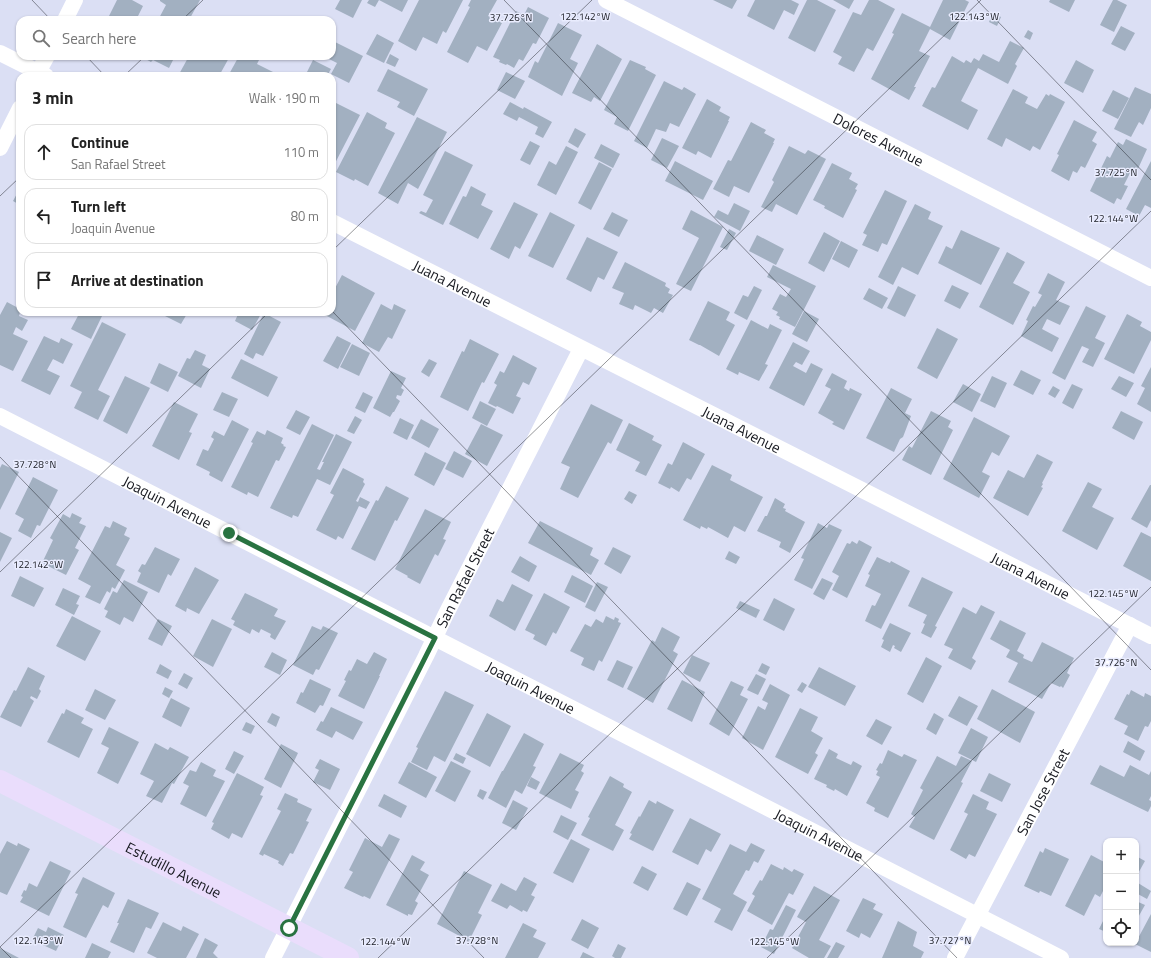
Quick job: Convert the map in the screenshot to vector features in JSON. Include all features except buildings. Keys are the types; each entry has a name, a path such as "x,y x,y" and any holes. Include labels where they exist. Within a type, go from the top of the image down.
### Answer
{"street":[{"path":"67,16 75,0"},
{"name":"Dolores Avenue","path":"606,0 1151,278"},
{"path":"0,53 35,72"},
{"path":"41,72 46,60"},
{"path":"0,148 16,116"},
{"name":"Juana Avenue","path":"336,224 1151,636"},
{"name":"San Rafael Street","path":"273,958 581,349"},
{"name":"Joaquin Avenue","path":"0,416 1061,958"},
{"name":"San Jose Street","path":"955,958 1130,625"},
{"name":"Estudillo Avenue","path":"0,781 348,958"}],"route":[{"path":"229,533 435,638 289,928"}]}
